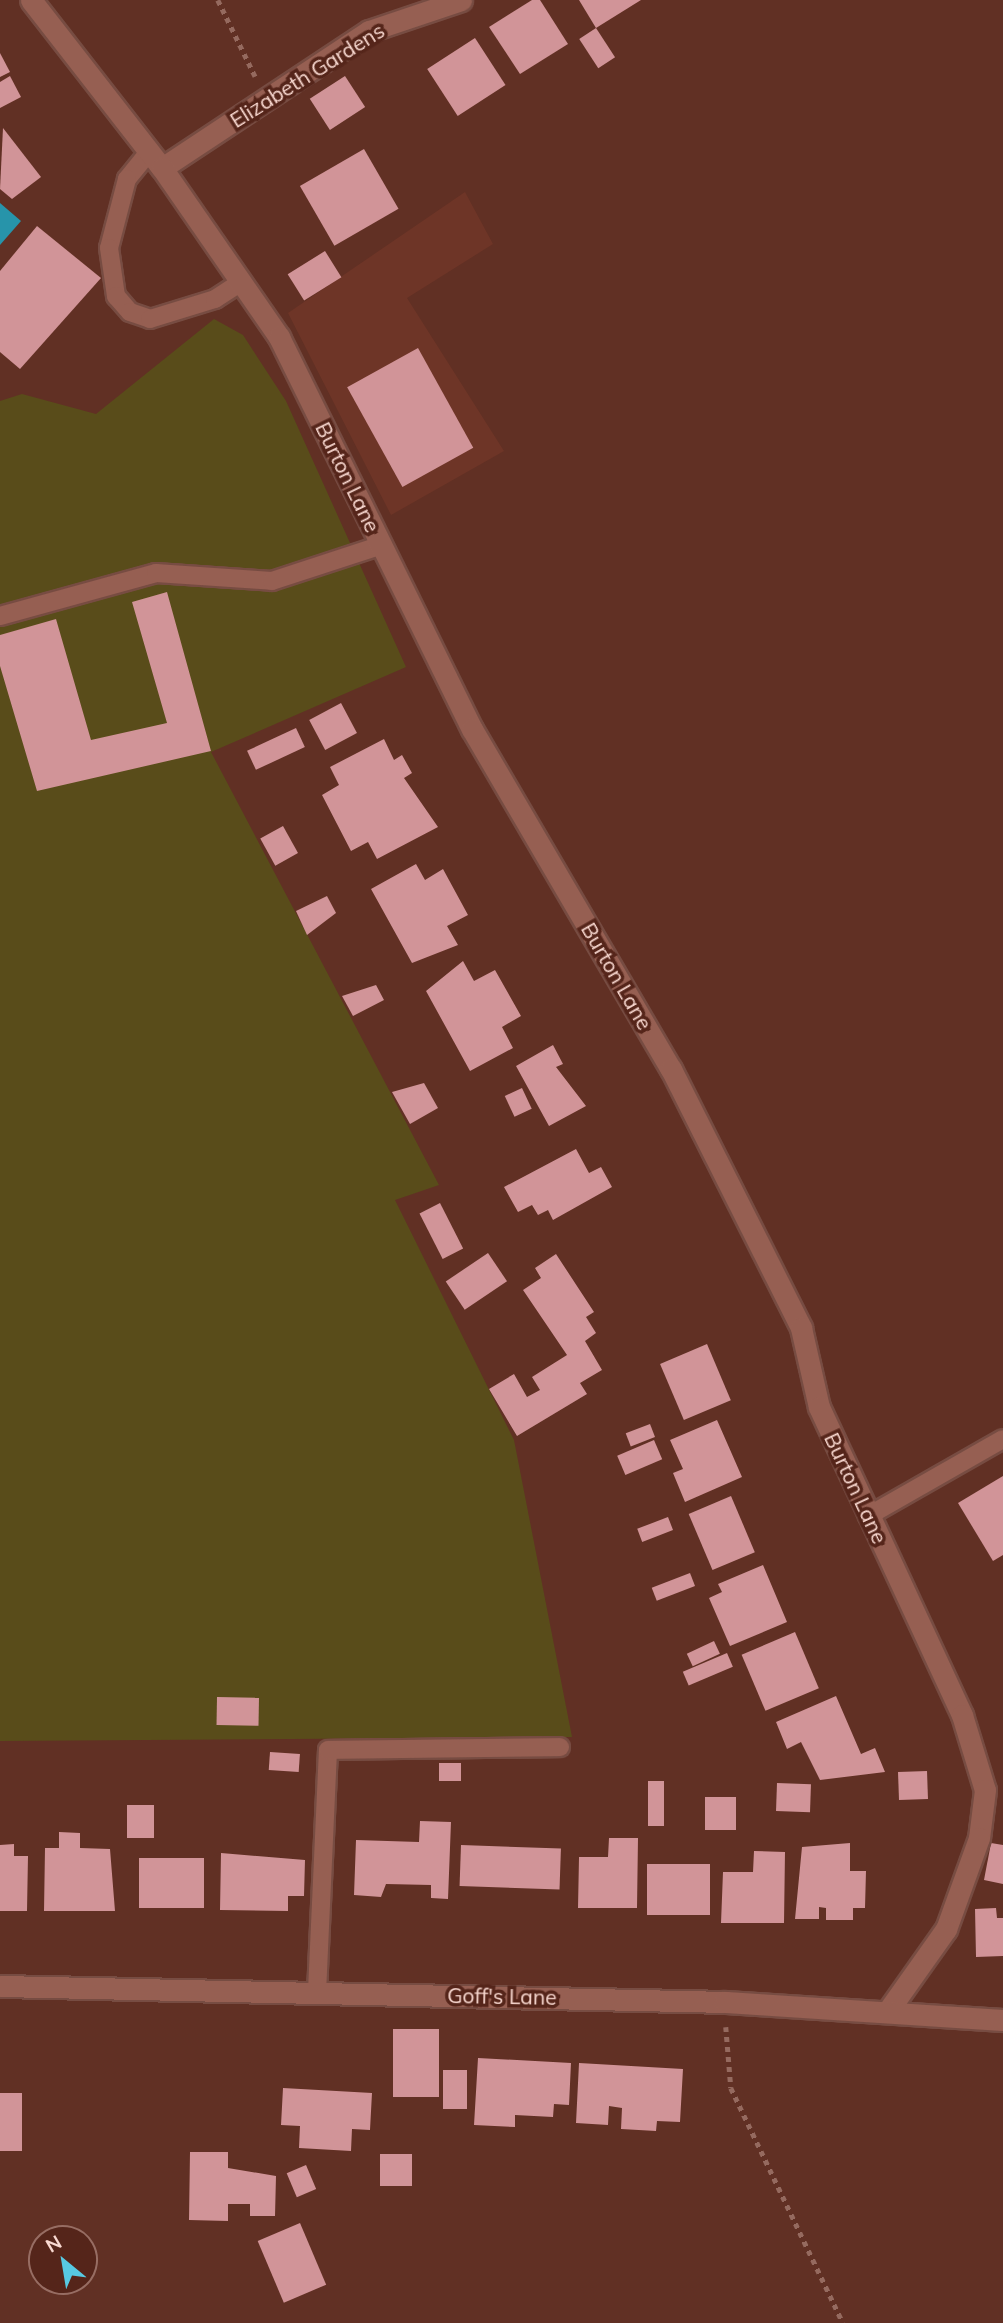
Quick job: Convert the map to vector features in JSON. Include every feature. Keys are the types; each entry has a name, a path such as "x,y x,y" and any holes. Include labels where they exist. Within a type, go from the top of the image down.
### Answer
{"street":[{"name":"Burton Lane","path":"31,0 155,160 279,337 472,729 671,1069 801,1328 818,1407 962,1715 985,1790 979,1838 951,1918 888,2011"},
{"name":"Elizabeth Gardens","path":"155,160 268,98 369,31 461,0"},
{"path":"985,1790 1003,1804"},
{"name":"Goff's Lane","path":"0,1986 725,2002 1003,2020"}],"lane":[{"path":"155,160 127,179 109,248 116,296 130,312 150,319 215,299 241,282"},
{"path":"0,616 156,573 272,581 382,545"},
{"path":"868,1516 1003,1439"},
{"path":"317,1992 328,1750 560,1747"}],"path":[{"path":"218,0 268,98"},
{"path":"725,2002 731,2088 843,2323"}],"shaded area":[{"path":"465,192 493,244 407,298 504,451 391,515 288,313"},
{"path":"214,319 243,335 286,401 406,667 211,752 439,1185 395,1200 514,1440 572,1737 0,1741 0,401 22,394 96,414"}],"water":[{"path":"0,203 21,221 0,245"}],"building":[{"path":"532,0 540,0 568,44 520,74 489,27"},
{"path":"579,0 641,0 596,28"},
{"path":"596,28 615,57 598,68 579,39"},
{"path":"475,38 505,85 458,116 427,69"},
{"path":"0,53 10,72 0,77"},
{"path":"10,76 21,97 0,108 0,82"},
{"path":"345,76 365,107 330,130 310,99"},
{"path":"3,128 41,177 12,199 0,189"},
{"path":"364,149 398,209 334,246 300,186"},
{"path":"37,226 101,278 20,369 0,352 0,271"},
{"path":"325,251 341,277 304,301 288,274"},
{"path":"418,348 473,448 402,487 347,387"},
{"path":"167,592 211,751 37,791 0,666 0,635 56,619 91,740 167,723 132,602"},
{"path":"341,703 357,733 325,750 309,720"},
{"path":"296,728 305,747 256,770 247,751"},
{"path":"384,739 394,760 402,755 412,773 404,778 438,827 377,859 368,842 351,851 322,795 339,785 330,767"},
{"path":"283,826 298,853 275,866 260,839"},
{"path":"416,864 425,880 443,869 468,915 447,926 458,945 412,963 371,889"},
{"path":"327,896 336,913 307,935 296,911"},
{"path":"463,961 474,981 495,970 521,1016 502,1027 513,1048 470,1071 426,991"},
{"path":"376,985 384,1000 353,1016 342,996"},
{"path":"553,1045 563,1064 556,1067 586,1106 549,1126 516,1066"},
{"path":"424,1083 438,1108 410,1124 392,1092"},
{"path":"522,1088 532,1109 515,1117 505,1096"},
{"path":"576,1149 589,1173 601,1167 612,1187 553,1220 548,1210 538,1215 532,1205 518,1212 504,1187"},
{"path":"440,1203 463,1248 443,1259 420,1213"},
{"path":"488,1253 507,1281 465,1310 446,1282"},
{"path":"556,1254 594,1312 586,1317 596,1333 585,1341 602,1370 580,1383 587,1394 517,1436 489,1389 514,1374 527,1397 540,1390 532,1377 567,1355 523,1290 541,1278 535,1268"},
{"path":"707,1344 731,1400 684,1420 660,1364"},
{"path":"717,1420 742,1477 685,1502 673,1473 683,1469 670,1440"},
{"path":"650,1424 655,1437 631,1446 626,1433"},
{"path":"654,1440 662,1459 625,1475 617,1456"},
{"path":"1003,1476 1003,1555 993,1561 958,1503"},
{"path":"731,1496 755,1552 712,1570 689,1514"},
{"path":"668,1517 673,1530 642,1542 637,1529"},
{"path":"763,1565 787,1622 730,1646 709,1598 722,1592 718,1584"},
{"path":"690,1573 695,1586 657,1601 652,1588"},
{"path":"795,1632 819,1688 765,1711 742,1655"},
{"path":"714,1641 720,1654 693,1666 687,1654"},
{"path":"727,1653 733,1667 689,1686 683,1672"},
{"path":"836,1696 861,1754 875,1748 885,1772 820,1780 801,1742 787,1749 776,1722"},
{"path":"217,1697 259,1698 259,1726 217,1725"},
{"path":"270,1752 300,1754 299,1772 269,1770"},
{"path":"439,1763 461,1763 461,1781 439,1781"},
{"path":"927,1771 928,1799 899,1800 898,1772"},
{"path":"648,1781 664,1781 664,1826 648,1826"},
{"path":"777,1783 811,1784 810,1812 776,1811"},
{"path":"705,1797 736,1797 736,1830 705,1830"},
{"path":"127,1805 154,1805 154,1838 127,1838"},
{"path":"420,1821 451,1822 448,1899 431,1898 431,1885 386,1884 381,1897 354,1895 356,1840 419,1842"},
{"path":"59,1832 80,1833 80,1848 110,1849 115,1911 44,1911 45,1848 59,1848"},
{"path":"609,1838 638,1838 637,1908 578,1908 579,1857 608,1857"},
{"path":"850,1843 850,1871 866,1871 865,1908 853,1908 853,1920 826,1920 826,1908 819,1907 819,1919 795,1919 802,1847"},
{"path":"991,1843 1003,1845 1003,1884 984,1880"},
{"path":"14,1844 14,1856 28,1856 27,1911 0,1911 0,1845"},
{"path":"461,1845 561,1848 560,1889 460,1886"},
{"path":"754,1851 785,1852 784,1923 721,1923 723,1872 753,1872"},
{"path":"221,1853 305,1860 304,1896 288,1896 288,1911 220,1910"},
{"path":"139,1858 204,1858 204,1908 139,1908"},
{"path":"647,1864 710,1864 710,1915 647,1915"},
{"path":"996,1908 997,1918 1003,1918 1003,1956 976,1957 975,1909"},
{"path":"393,2029 439,2029 439,2097 393,2097"},
{"path":"478,2058 571,2063 569,2105 554,2104 553,2117 515,2115 515,2127 474,2125"},
{"path":"579,2063 683,2069 680,2122 657,2121 656,2131 621,2129 622,2108 609,2106 608,2125 576,2123"},
{"path":"443,2070 467,2070 467,2109 443,2109"},
{"path":"283,2088 372,2093 370,2130 352,2129 351,2151 299,2148 300,2126 281,2125"},
{"path":"0,2093 22,2093 22,2151 0,2151"},
{"path":"190,2152 228,2152 228,2168 276,2176 275,2216 250,2216 250,2204 228,2204 228,2221 189,2220"},
{"path":"380,2154 412,2154 412,2186 380,2186"},
{"path":"306,2165 316,2189 297,2197 287,2173"},
{"path":"300,2223 326,2285 284,2303 258,2241"}]}
